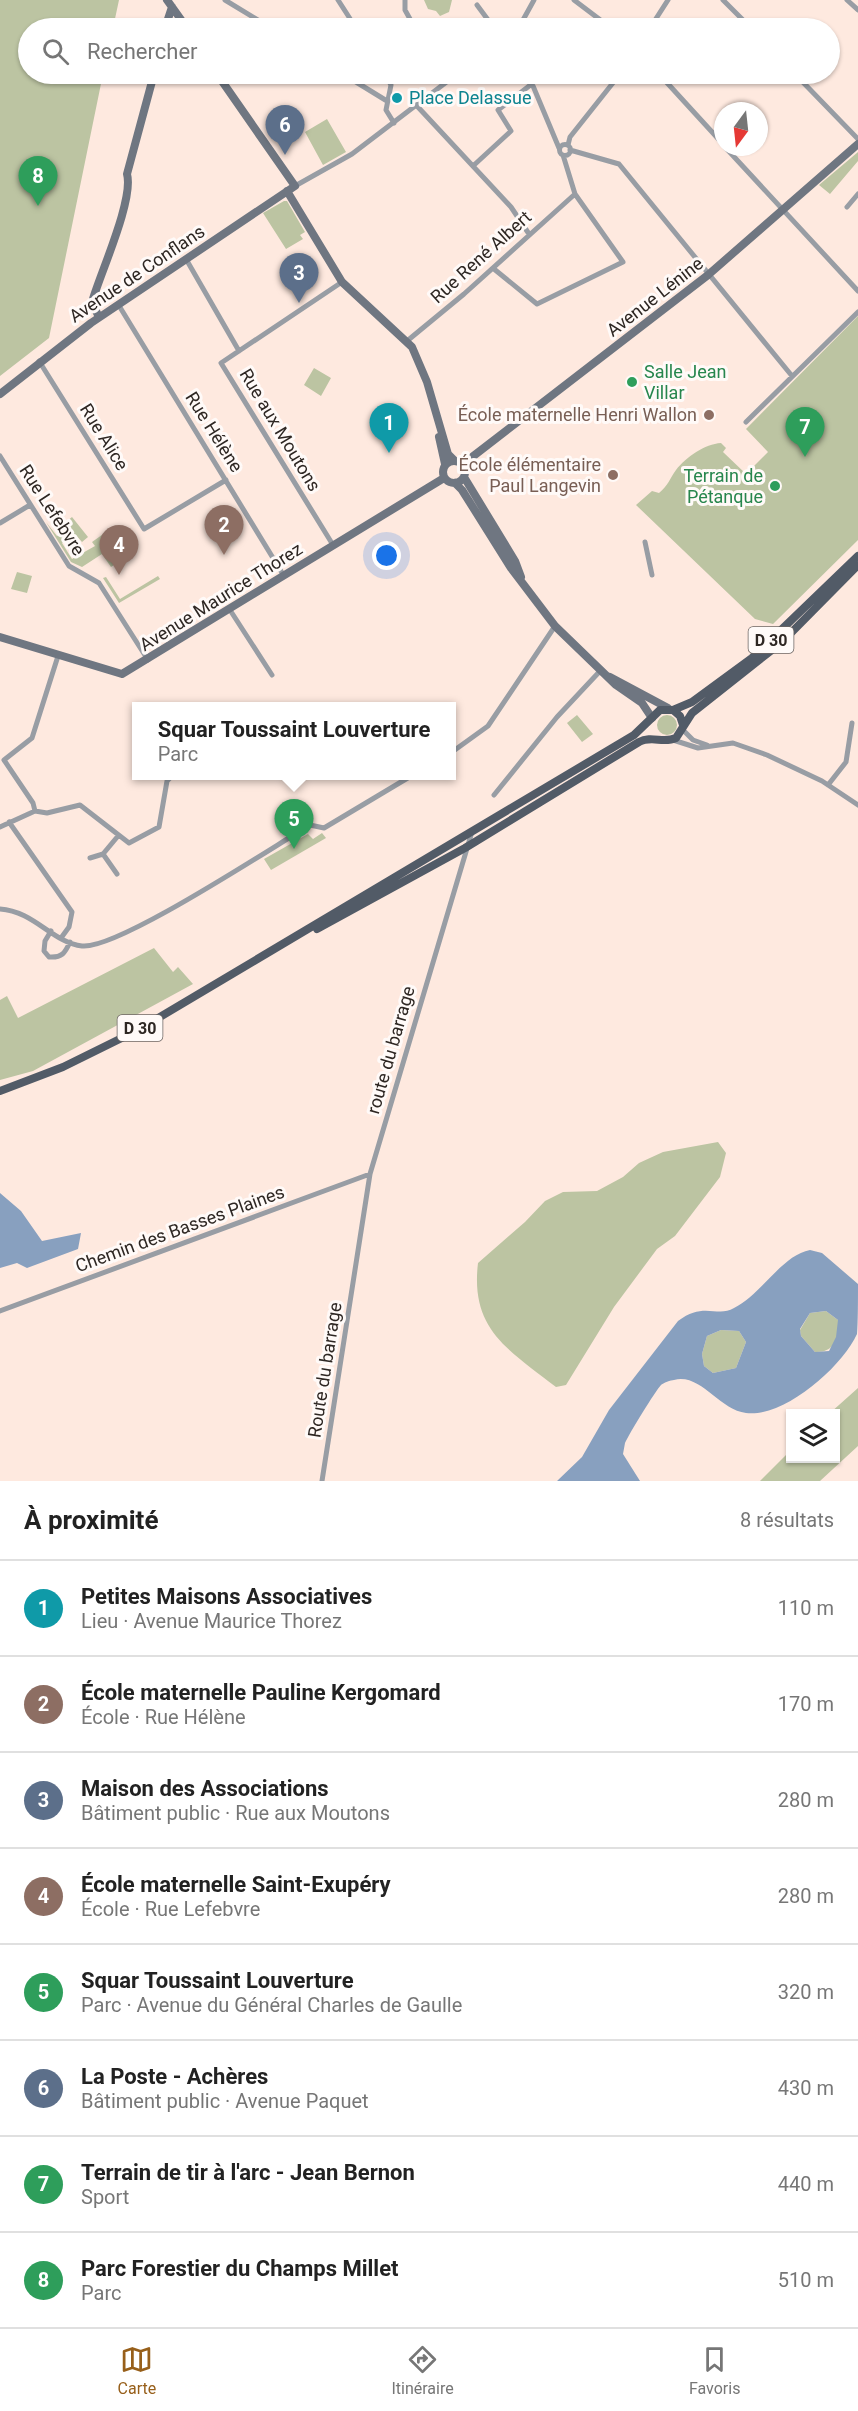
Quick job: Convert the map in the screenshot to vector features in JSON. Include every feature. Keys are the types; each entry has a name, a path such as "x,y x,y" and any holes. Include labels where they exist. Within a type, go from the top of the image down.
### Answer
{"main road":[{"name":"D 30","path":"671,709 692,702 752,658 858,556"},
{"name":"D 30","path":"682,727 695,710 782,642 858,565"},
{"path":"671,709 680,716 682,727 671,740 657,738 651,730 651,719 660,710 671,709"},
{"name":"D 30","path":"0,1091 63,1067 113,1043 273,951 634,735 651,719"},
{"name":"D 30","path":"273,951 465,848 639,742 657,738"}],"street":[{"path":"225,0 255,18"},
{"path":"338,0 350,18"},
{"path":"405,0 405,10 409,18"},
{"path":"524,18 534,0"},
{"path":"574,0 598,18"},
{"path":"656,18 668,0"},
{"path":"723,0 741,18"},
{"path":"847,0 858,10"},
{"path":"170,4 180,18"},
{"path":"477,5 487,18"},
{"path":"99,317 93,305 93,299 129,182 127,174 151,84"},
{"path":"224,84 295,186 352,154 444,84"},
{"path":"359,84 387,101"},
{"path":"391,84 387,101 387,114 394,123"},
{"path":"473,166 511,131 498,110 532,84"},
{"path":"494,268 537,304 624,262 575,194 563,155 533,84"},
{"path":"563,155 568,154 570,137 612,84"},
{"path":"668,84 714,135"},
{"path":"805,84 858,139"},
{"path":"417,105 511,207 529,234"},
{"name":"Avenue Lénine","path":"463,464 708,275 858,144"},
{"path":"559,148 562,145 619,164 792,376"},
{"path":"733,156 858,291"},
{"name":"Avenue de Conflans","path":"0,394 99,317 295,186"},
{"path":"287,191 342,282 407,341 420,362 448,454 463,464 464,477 515,561 523,584"},
{"name":"Rue René Albert","path":"407,341 494,268 575,194"},
{"path":"847,207 858,194"},
{"path":"186,259 239,351"},
{"name":"Rue aux Moutons","path":"333,545 221,363 342,282"},
{"name":"Rue Hélène","path":"118,304 284,576"},
{"path":"746,422 858,312"},
{"name":"Rue Alice","path":"39,362 144,529 226,480"},
{"path":"439,427 446,464"},
{"name":"Rue Lefebvre","path":"0,456 69,566 99,583 148,660"},
{"path":"454,460 446,464 442,471 444,478 455,483 555,627 622,690 642,703 651,719"},
{"path":"455,483 464,477"},
{"name":"Avenue Maurice Thorez","path":"0,637 118,674 148,660 444,478"},
{"path":"0,523 30,505"},
{"path":"645,542 652,574"},
{"path":"230,610 272,675"},
{"path":"456,749 488,726 555,627"},
{"path":"35,811 33,803 2,759 32,738 58,656"},
{"path":"494,795 557,717 601,670"},
{"path":"608,677 671,709"},
{"path":"828,785 846,762 852,723"},
{"path":"682,727 693,740 707,745"},
{"path":"671,740 698,748 733,743 767,755 828,785 858,805"},
{"path":"0,826 35,811 46,813 80,806 129,843 159,827 168,780"},
{"path":"0,909 16,910 70,942 89,946 130,931 310,825 324,828 404,780"},
{"path":"9,822 72,912 69,927 62,938"},
{"name":"route du barrage","path":"357,1263 370,1174 465,848 473,831"},
{"path":"90,858 103,854 118,836"},
{"path":"103,854 117,874"},
{"path":"51,931 45,941 44,951 49,957 58,958 64,954 70,942"},
{"name":"Chemin des Basses Plaines","path":"0,1311 370,1174"},
{"name":"Route du barrage","path":"322,1481 357,1263"}],"green space":[{"path":"0,0 119,0 115,18 18,18 18,84 101,84 49,338 0,376"},
{"path":"424,0 452,0 449,12 440,16 436,11 428,9"},
{"path":"327,119 346,152 323,165 305,132"},
{"path":"858,152 858,161 830,194 819,185"},
{"path":"287,201 305,232 300,235 303,239 286,249 263,213"},
{"path":"858,316 858,540 773,624 755,619 636,505 652,491 659,493 690,456 715,444 721,443 726,448 723,452 746,474 768,452 746,429"},
{"path":"314,368 331,378 321,396 304,385"},
{"path":"72,517 88,537 82,542 76,535 62,543 72,559 95,546 92,542 106,532 124,558 111,567 102,554 82,567 71,562 46,522 57,536 70,528 66,522"},
{"path":"17,572 32,576 27,593 11,589"},
{"path":"158,576 160,579 119,603 103,578 106,577 120,599"},
{"path":"577,715 593,734 582,742 567,723"},
{"path":"667,715 674,718 677,725 674,732 667,735 660,732 657,725 660,718"},
{"path":"322,833 326,838 271,870 264,859 308,834 313,839"},
{"path":"154,948 173,972 178,967 193,984 33,1071 0,1080 0,1000 7,996 18,1018"},
{"path":"718,1142 726,1153 720,1177 675,1236 657,1249 614,1307 566,1385 556,1387 496,1336 480,1305 477,1286 478,1263 525,1222 545,1201 563,1192 597,1191 623,1177 639,1163 663,1152"},
{"path":"826,1311 838,1320 838,1333 831,1347 822,1352 815,1352 801,1336 800,1330 810,1313"},
{"path":"721,1330 739,1331 746,1342 736,1368 713,1373 704,1366 702,1354 707,1336"},
{"path":"858,1388 858,1446 840,1463 840,1409 834,1409"},
{"path":"786,1455 786,1463 840,1463 820,1481 760,1481"}],"water":[{"path":"0,1193 21,1211 42,1241 81,1233 78,1249 27,1268 17,1263 0,1268"},
{"path":"810,1250 822,1253 858,1284 857,1334 839,1361 825,1375 794,1399 761,1412 746,1413 727,1406 693,1382 684,1379 667,1382 658,1389 625,1443 623,1454 640,1481 557,1481 582,1457 609,1410 678,1321 695,1312 728,1311 734,1308 754,1294 781,1267 800,1253","holes":["826,1311 838,1320 836,1337 829,1351 815,1352 801,1336 800,1329 810,1313","721,1330 739,1331 746,1342 736,1368 713,1373 704,1366 702,1354 707,1336"]}],"place":[{"name":"Place Delassue","path":"397,98"},
{"name":"La Poste - Achères","path":"285,155"},
{"name":"Parc Forestier du Champs Millet","path":"38,206"},
{"name":"Maison des Associations","path":"299,303"},
{"name":"Salle Jean Villar","path":"632,382"},
{"name":"École maternelle Henri Wallon","path":"709,415"},
{"name":"Petites Maisons Associatives","path":"389,453"},
{"name":"Terrain de tir à l'arc - Jean Bernon","path":"805,457"},
{"name":"École élémentaire Paul Langevin","path":"613,475"},
{"name":"Terrain de Pétanque","path":"775,486"},
{"name":"École maternelle Pauline Kergomard","path":"224,555"},
{"name":"École maternelle Saint-Exupéry","path":"119,575"},
{"name":"Squar Toussaint Louverture","path":"294,849"}]}
